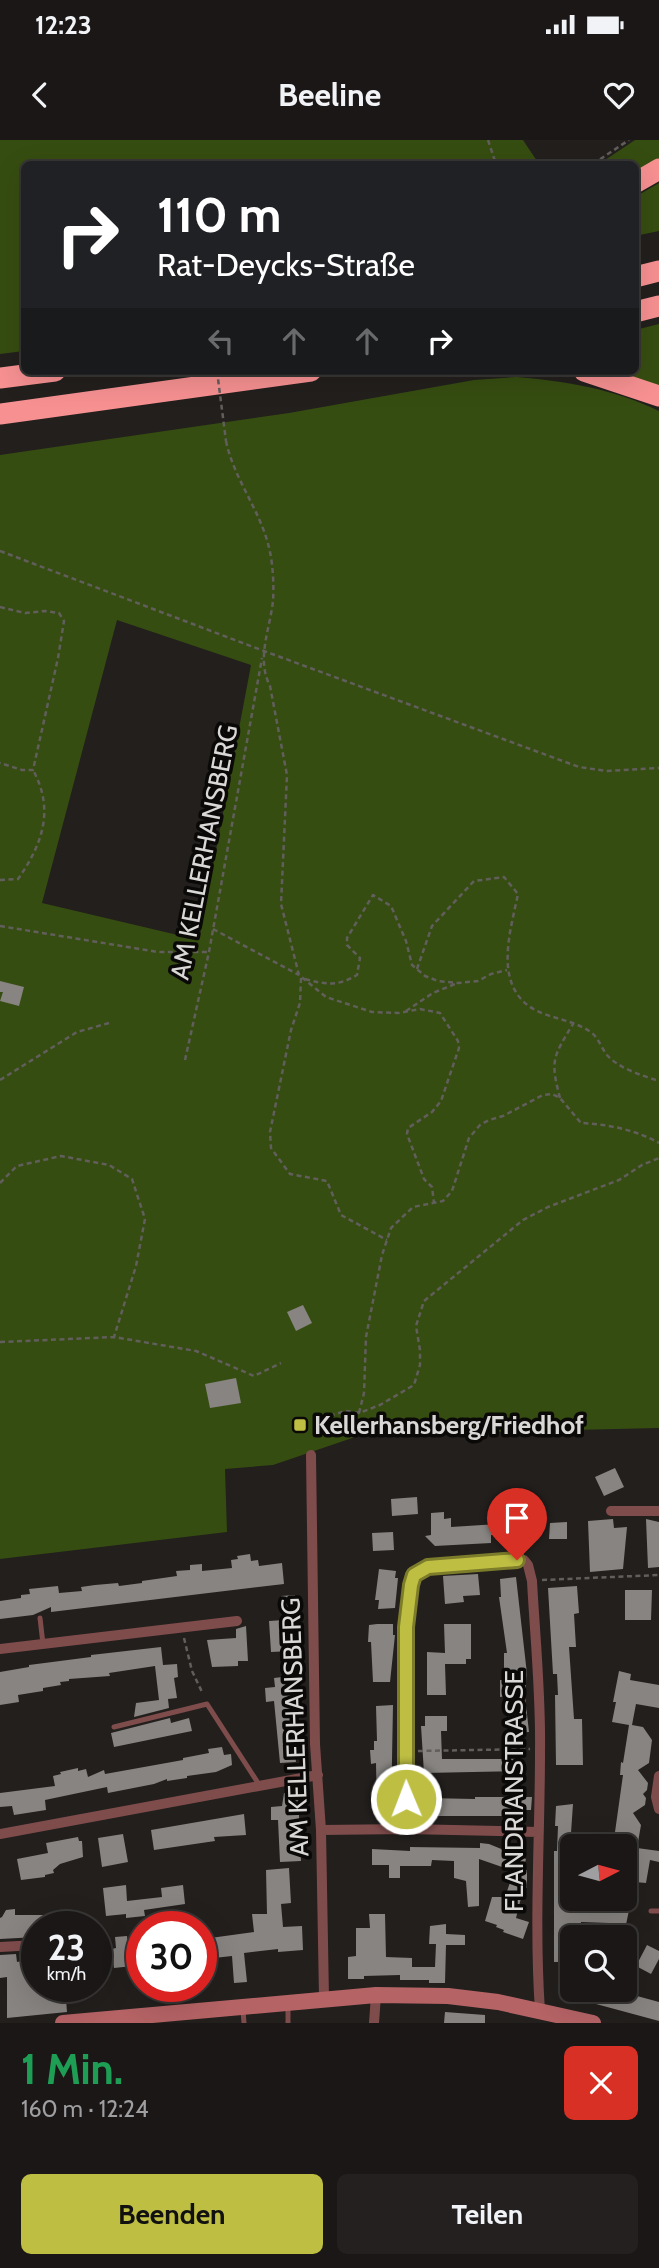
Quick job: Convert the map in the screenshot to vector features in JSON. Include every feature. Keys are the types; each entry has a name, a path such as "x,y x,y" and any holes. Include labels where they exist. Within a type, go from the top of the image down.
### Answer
{"highway":[{"path":"639,181 659,169"},
{"path":"639,276 659,271"},
{"path":"639,311 659,306"},
{"path":"0,378 24,375"},
{"path":"0,414 282,375"},
{"path":"596,375 659,396"}],"main road":[{"path":"63,2023 244,2015 288,2002 376,1995 448,1996 498,2002 593,2023"}],"street":[{"name":"AM KELLERHANSBERG","path":"311,1455 315,1744 321,1830 324,1998"},
{"path":"611,1511 659,1511"},
{"path":"407,1829 406,1627 414,1575 428,1567 524,1560 531,1576"},
{"name":"FLANDRIANSTRASSE","path":"531,1576 540,1749 540,2011"},
{"path":"0,1649 237,1621"},
{"path":"0,1834 318,1775"},
{"path":"659,1776 656,1797 659,1809"},
{"path":"321,1830 538,1832"},
{"path":"0,1947 21,1946"},
{"path":"374,2023 376,1995"}],"lane":[{"path":"40,1618 43,1644"},
{"path":"114,1727 207,1704 260,1786"},
{"path":"651,1910 659,1911"},
{"path":"288,2002 288,2023"}],"path":[{"path":"488,140 495,161"},
{"path":"598,161 629,140"},
{"name":"AM KELLERHANSBERG","path":"185,1060 209,953 273,599 271,553 261,523 230,460 218,375"},
{"path":"0,551 579,767 606,771 659,768"},
{"path":"0,607 25,613 59,613 64,621 33,771 43,796 42,838 18,879 0,880"},
{"path":"264,651 264,676 270,686 287,775 281,904 300,976 300,1003 291,1030 270,1132 271,1148 290,1174 327,1181 341,1215 387,1240"},
{"path":"0,763 33,771"},
{"path":"417,970 432,926 474,881 504,877 518,894 507,970 513,988 537,1011 592,1034 615,1064 659,1081"},
{"path":"213,929 306,979 332,985 340,984 357,975 360,958 347,944 347,938 373,895 391,906 406,941 412,965 417,970 438,981 458,983 478,981 507,970"},
{"path":"0,926 158,952 209,953"},
{"path":"300,976 326,997 372,1012 420,1009 440,1013 458,1041 459,1048 441,1101 432,1112 408,1128 407,1134 424,1179 432,1187 434,1203"},
{"path":"404,1012 433,993 458,983"},
{"path":"0,1080 77,1032 108,1023"},
{"path":"560,1098 554,1073 554,1055 573,1024"},
{"path":"359,1413 365,1382 366,1337 391,1228 414,1207 443,1201 452,1191 469,1138 480,1125 543,1095 552,1094 560,1098 581,1123 608,1124 623,1131 645,1135 659,1143"},
{"path":"0,1184 17,1166 61,1156 109,1165 132,1179 145,1219 136,1266 114,1337"},
{"path":"315,1437 332,1415 346,1411 359,1413 380,1405 414,1384 420,1365 416,1325 418,1315 424,1301 440,1287 523,1220 548,1207 619,1180 659,1158"},
{"path":"0,1342 114,1337 196,1351 254,1376 281,1363"},
{"path":"531,1576 659,1575"},
{"path":"184,1628 192,1671 207,1704"},
{"path":"406,1751 540,1749"}],"green space":[{"path":"0,140 523,140 537,161 21,161 21,351 0,354"},
{"path":"635,140 659,140 659,158 639,170 639,161 604,161"},
{"path":"659,183 659,231 639,235 639,195"},
{"path":"659,324 659,386 627,375 639,375 639,329"},
{"path":"516,377 571,384 625,397 659,411 659,1428 361,1435 273,1465 225,1469 227,1532 0,1559 0,455 289,413 474,380","holes":["117,620 251,665 199,940 42,903"]}],"building":[{"path":"0,981 24,987 19,1006 0,1001 3,992 0,992"},
{"path":"303,1305 312,1323 296,1331 287,1312"},
{"path":"236,1378 241,1403 210,1408 205,1384"},
{"path":"615,1468 624,1487 604,1496 595,1477"},
{"path":"417,1497 418,1514 392,1516 391,1499"},
{"path":"444,1512 444,1519 451,1518 451,1527 529,1522 530,1541 513,1541 513,1534 491,1535 491,1543 435,1546 425,1536 431,1535 431,1513"},
{"path":"613,1519 614,1528 627,1527 623,1569 590,1572 588,1521"},
{"path":"646,1519 659,1522 659,1567 648,1568"},
{"path":"567,1522 567,1539 549,1539 550,1523"},
{"path":"393,1532 394,1550 373,1551 372,1533"},
{"path":"250,1554 251,1561 258,1560 259,1566 282,1563 284,1584 51,1612 51,1607 33,1615 0,1619 0,1601 21,1598 21,1595 30,1594 29,1589 58,1586 59,1593 82,1591 81,1587 95,1585 142,1583 177,1576 176,1571 190,1570 190,1565 202,1564 202,1571 232,1568 231,1560"},
{"path":"379,1569 396,1571 395,1578 398,1578 395,1608 378,1609 379,1600 375,1600"},
{"path":"478,1574 480,1595 463,1596 464,1602 445,1604 443,1576"},
{"path":"516,1577 527,1674 525,1696 529,1732 509,1733 508,1696 500,1697 500,1680 504,1680 504,1653 507,1653 499,1597 500,1579"},
{"path":"577,1586 579,1613 574,1614 576,1647 569,1647 574,1719 582,1719 583,1765 556,1765 555,1695 558,1695 557,1674 553,1674 548,1588"},
{"path":"625,1590 652,1590 651,1620 625,1620"},
{"path":"295,1595 297,1621 289,1622 291,1651 271,1652 269,1621 284,1620 281,1596"},
{"path":"393,1624 395,1635 390,1682 373,1682 371,1642 368,1642 369,1625"},
{"path":"444,1624 471,1624 471,1659 466,1659 466,1664 445,1664 446,1695 427,1695 427,1652 445,1653"},
{"path":"246,1626 248,1661 238,1661 238,1666 212,1667 207,1640 236,1638 236,1629"},
{"path":"161,1647 163,1665 177,1664 178,1677 174,1678 177,1698 168,1699 169,1708 134,1717 136,1703 159,1700 155,1666 109,1673 110,1676 69,1679 60,1682 61,1685 43,1688 43,1691 18,1695 19,1702 0,1705 0,1672 91,1655"},
{"path":"619,1671 631,1674 630,1680 659,1685 659,1708 636,1704 632,1725 643,1727 652,1740 649,1763 638,1770 648,1783 643,1794 646,1798 645,1805 633,1813 641,1825 637,1848 637,1834 613,1834 623,1775 620,1775 621,1762 623,1763 629,1725 612,1722 616,1702 613,1702"},
{"path":"291,1676 296,1762 280,1763 274,1701 266,1702 265,1688 275,1687 274,1678"},
{"path":"393,1705 391,1815 377,1814 376,1763 371,1764 370,1750 374,1750 374,1741 377,1741 376,1706"},
{"path":"425,1716 447,1716 447,1731 441,1731 442,1759 518,1759 518,1771 424,1773 421,1726 425,1726"},
{"path":"170,1718 171,1723 189,1718 192,1731 114,1747 111,1733"},
{"path":"222,1747 224,1755 231,1754 232,1765 216,1772 167,1779 108,1793 107,1787 45,1800 46,1810 14,1815 12,1806 0,1807 0,1793 55,1786 53,1776 61,1774 60,1772 86,1769 88,1777 104,1770 105,1774 183,1760 209,1753 208,1749"},
{"path":"284,1793 298,1793 301,1861 280,1862 278,1820 271,1820 271,1807 282,1806"},
{"path":"532,1797 531,1810 525,1810 525,1815 512,1816 426,1816 425,1798"},
{"path":"573,1804 571,1833 580,1834 560,1834 560,1911 629,1911 626,1925 581,1922 581,1925 560,1925 560,1962 554,1962 554,1851 557,1851 558,1826 555,1826 556,1806"},
{"path":"244,1814 246,1835 214,1837 215,1841 154,1850 151,1830"},
{"path":"123,1834 128,1862 102,1867 98,1838"},
{"path":"78,1837 79,1841 82,1841 83,1857 60,1864 53,1870 54,1873 45,1877 21,1880 17,1859 48,1853 46,1843"},
{"path":"480,1843 526,1859 523,1869 527,1870 527,1888 524,1886 516,1918 529,1922 523,1939 503,1932 497,1925 485,1921 492,1897 505,1897 514,1871 479,1859 479,1906 468,1907 466,1881 454,1878 454,1861 432,1860 431,1866 400,1866 400,1878 389,1878 389,1865 372,1865 372,1849 410,1851 410,1847 480,1848"},
{"path":"637,1848 659,1851 659,1862 650,1860 646,1883 637,1882"},
{"path":"289,1868 291,1903 281,1904 283,1927 302,1926 303,1950 278,1952 278,1949 244,1953 247,1982 234,1983 232,1956 217,1958 217,1937 254,1932 252,1914 267,1914 266,1870"},
{"path":"126,1885 127,1901 162,1897 161,1888 183,1885 185,1904 144,1911 126,1911 126,1914 112,1915 112,1911 105,1911 103,1888"},
{"path":"15,1909 15,1915 21,1915 21,1938 0,1939 0,1918 6,1910"},
{"path":"369,1914 385,1914 386,1957 412,1958 412,1967 435,1967 436,1944 429,1944 430,1926 446,1924 446,1934 465,1935 465,1945 446,1945 445,1983 400,1980 400,1975 348,1979 348,1957 356,1956 356,1928 370,1928"},
{"path":"126,1936 126,1967 114,1968 112,1949 116,1948 115,1937"},
{"path":"647,1945 659,1951 659,1959 651,1974 637,1964"},
{"path":"16,1954 17,1962 21,1961 21,2002 66,2002 67,2012 7,2018 7,1977 0,1978 0,1955"},
{"path":"637,1996 659,2002 659,2021 596,2004 637,2002"},
{"path":"445,2012 485,2015 485,2023 444,2023"}],"place":[{"name":"Kellerhansberg/Friedhof","path":"300,1425"}],"route":[{"path":"406,1799 404,1669 406,1627 414,1575 428,1567 517,1560"}]}
